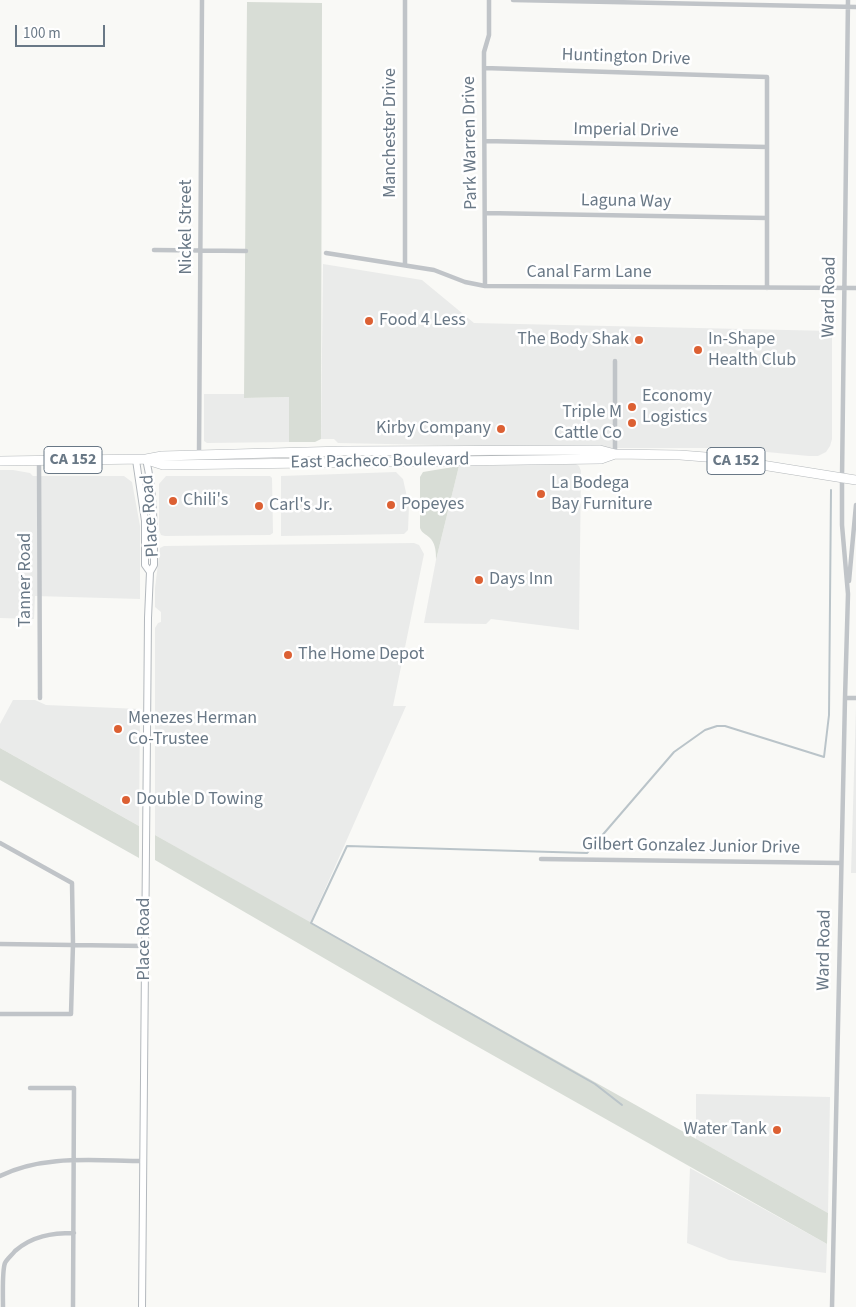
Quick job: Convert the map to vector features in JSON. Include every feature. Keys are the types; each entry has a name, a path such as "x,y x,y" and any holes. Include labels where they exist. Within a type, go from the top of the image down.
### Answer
{"highway":[{"name":"East Pacheco Boulevard","path":"0,461 461,450 600,450 615,454 680,455 718,458 856,480"},
{"name":"East Pacheco Boulevard","path":"141,459 162,465 201,465 601,459 615,454"}],"street":[{"name":"Nickel Street","path":"199,455 202,0"},
{"name":"Manchester Drive","path":"405,0 405,265"},
{"name":"Park Warren Drive","path":"485,286 484,52 489,35 489,0"},
{"path":"513,0 856,7"},
{"name":"Ward Road","path":"848,0 842,478 842,525 848,594"},
{"name":"Huntington Drive","path":"484,68 767,76 767,147"},
{"name":"Imperial Drive","path":"485,141 767,147"},
{"path":"767,147 767,288"},
{"name":"Laguna Way","path":"485,213 767,218"},
{"path":"154,250 246,251"},
{"name":"Canal Farm Lane","path":"326,253 434,270 465,282 485,286 856,288"},
{"path":"615,361 615,454"},
{"name":"Place Road","path":"141,459 145,521 145,565 150,572"},
{"name":"Place Road","path":"141,459 151,480 154,565 150,572 148,648 142,1307"},
{"name":"Tanner Road","path":"40,461 40,698"},
{"name":"Ward Road","path":"832,1307 848,594 856,505"},
{"path":"845,698 856,698"},
{"path":"0,843 72,882 73,944 71,1014 0,1014"},
{"name":"Gilbert Gonzalez Junior Drive","path":"541,859 841,862"},
{"path":"0,944 145,946"},
{"path":"30,1088 74,1088 72,1161 73,1307"},
{"path":"0,1176 30,1164 72,1161 144,1161"},
{"path":"3,1307 4,1264 11,1255 35,1238 56,1234 74,1234"}],"shaded area":[{"path":"247,2 322,3 321,439 315,442 289,442 289,397 244,398"},
{"path":"323,264 422,280 474,323 832,331 832,439 830,446 826,452 818,456 809,456 725,448 581,448 338,443 334,439 321,439"},
{"path":"204,394 244,394 244,398 289,397 289,442 207,443 204,441"},
{"path":"576,464 581,471 579,630 491,619 486,624 424,623 436,560 459,466"},
{"path":"459,466 436,560 433,541 420,528 420,477 423,472"},
{"path":"0,470 30,473 33,476 124,476 132,482 140,526 140,599 35,596 34,619 0,618"},
{"path":"396,472 403,479 409,506 408,530 404,534 281,536 281,476"},
{"path":"166,476 270,476 272,478 273,533 270,535 161,535 159,530 159,484"},
{"path":"414,543 419,545 424,554 393,706 406,706 310,923 155,835 155,628 161,622 161,612 155,607 155,588 160,548 164,546"},
{"path":"13,700 35,700 46,705 140,709 139,826 0,748 0,724"},
{"path":"856,708 856,873 851,873"},
{"path":"0,748 139,826 139,858 0,780"},
{"path":"155,835 828,1213 827,1244 434,1022 155,860"},
{"path":"696,1094 830,1097 828,1213 696,1139"},
{"path":"690,1168 827,1244 826,1273 729,1260 687,1243"}],"waterway":[{"path":"622,1105 595,1084 311,923 347,846 587,853 674,752 705,730 717,726 725,726 824,757 829,715 831,490"}],"place":[{"name":"Food 4 Less","path":"369,321"},
{"name":"The Body Shak","path":"639,340"},
{"name":"In-Shape Health Club","path":"698,350"},
{"name":"Economy Logistics","path":"632,407"},
{"name":"Triple M Cattle Co","path":"632,423"},
{"name":"Kirby Company","path":"501,429"},
{"name":"La Bodega Bay Furniture","path":"541,494"},
{"name":"Chili's","path":"173,501"},
{"name":"Popeyes","path":"391,505"},
{"name":"Carl's Jr.","path":"259,506"},
{"name":"Days Inn","path":"479,580"},
{"name":"The Home Depot","path":"288,655"},
{"name":"Menezes Herman Co-Trustee","path":"118,729"},
{"name":"Double D Towing","path":"126,800"},
{"name":"Water Tank","path":"777,1130"}]}
